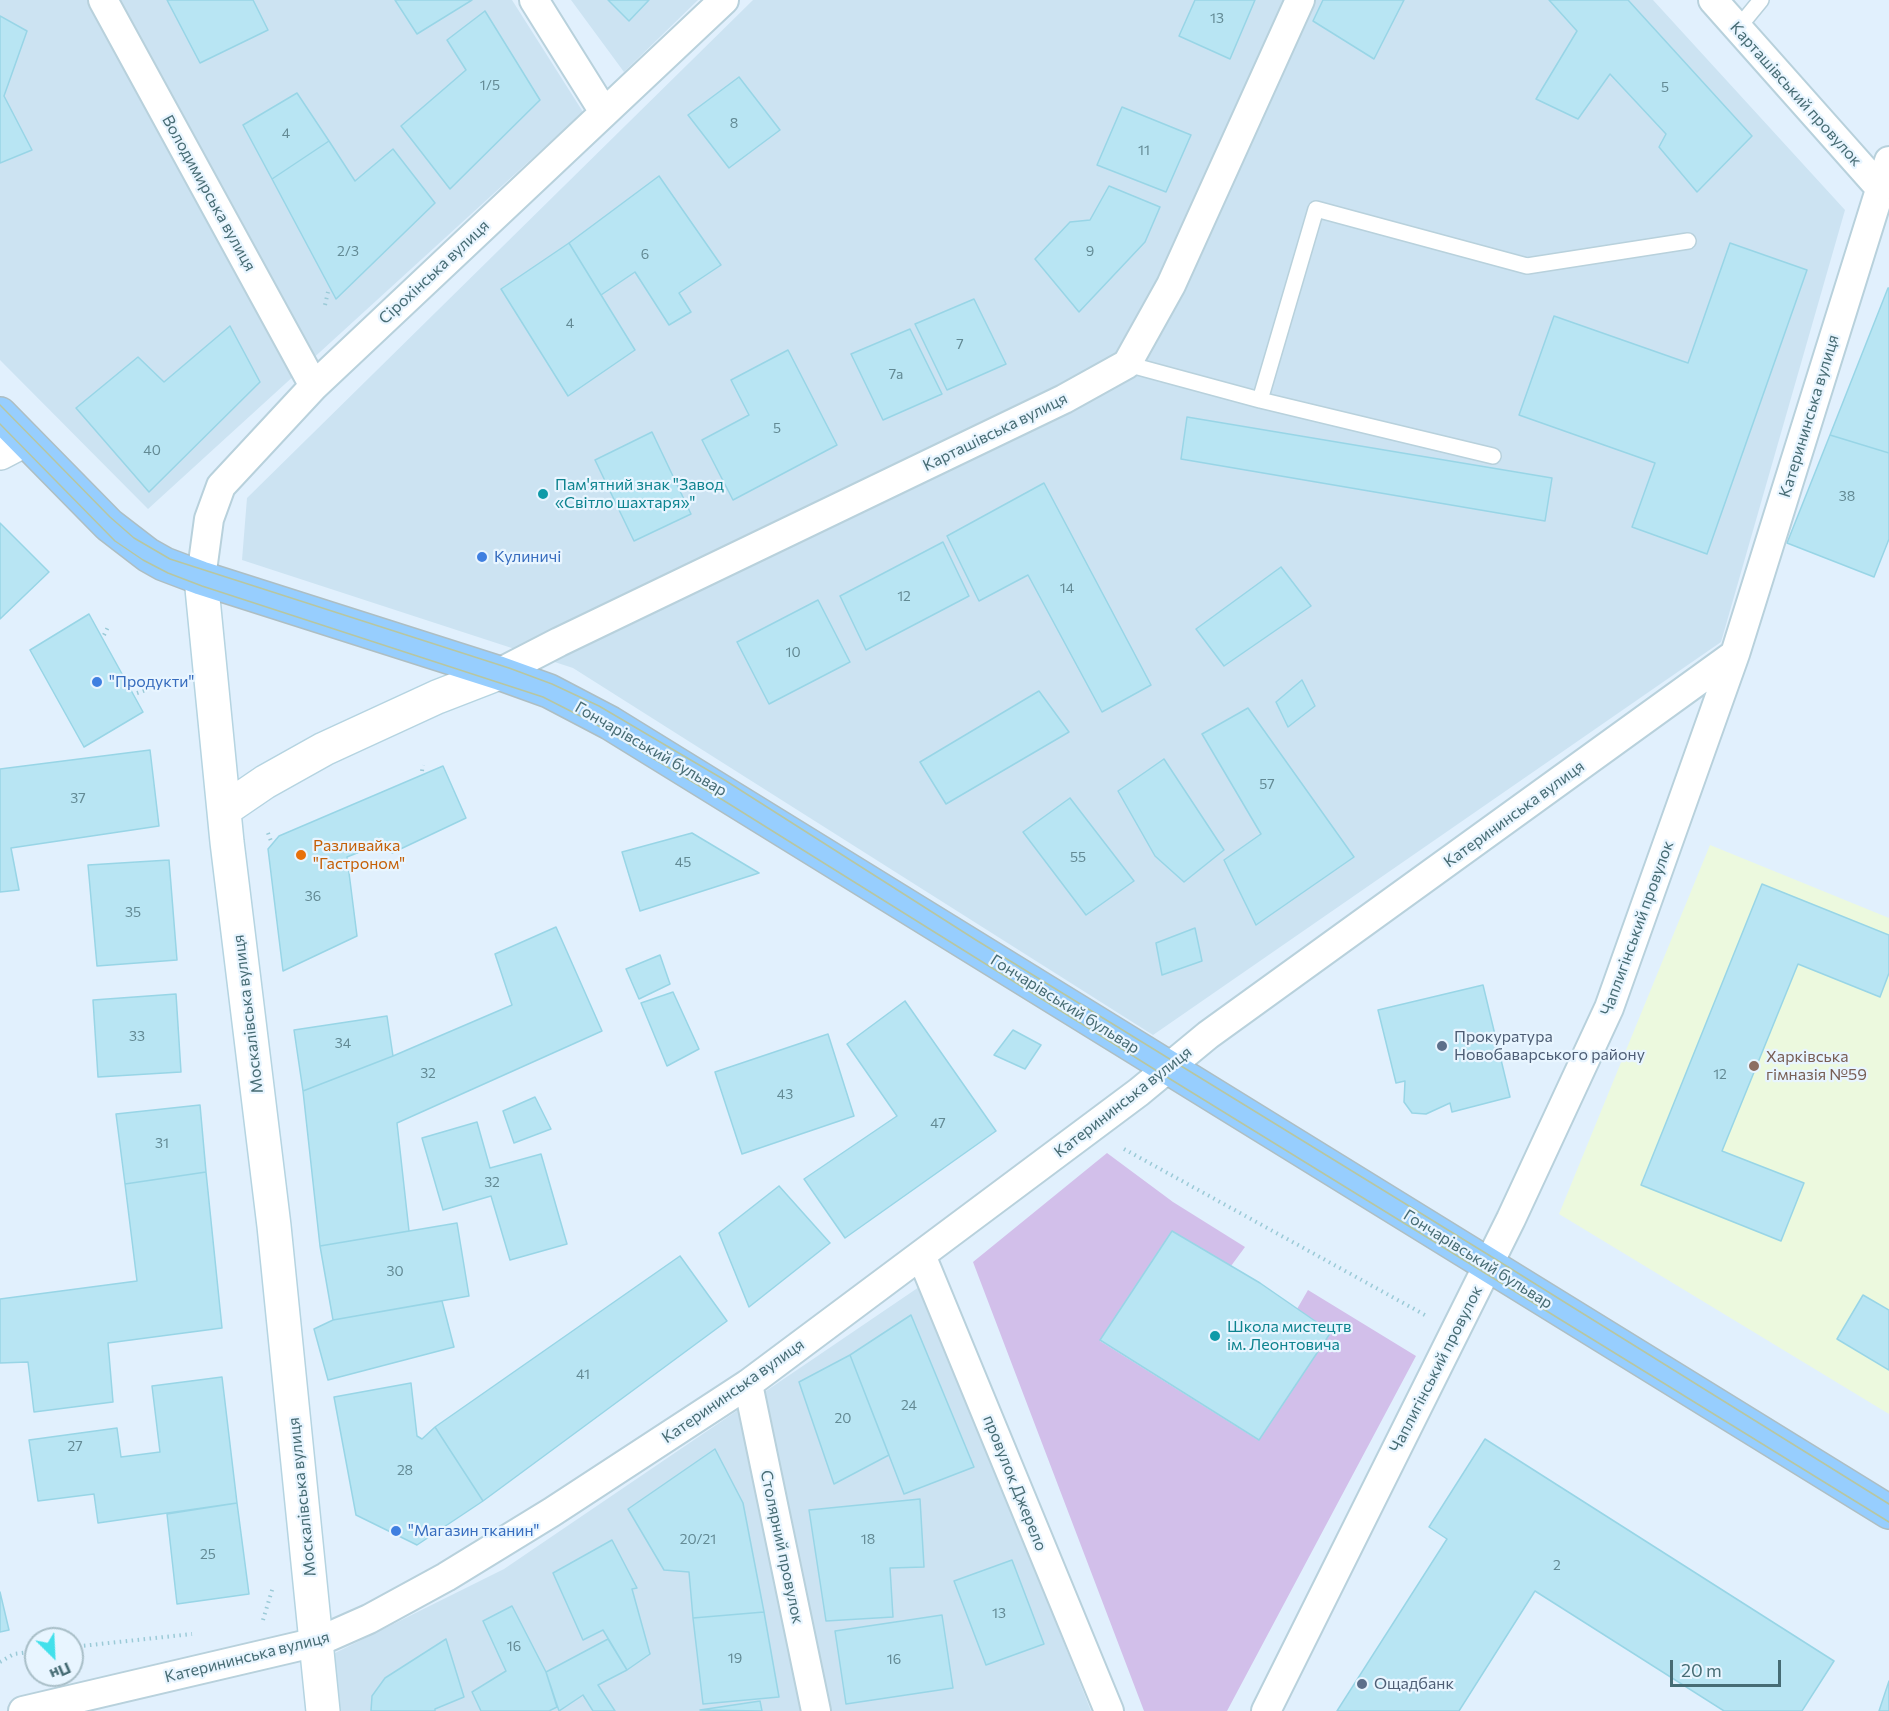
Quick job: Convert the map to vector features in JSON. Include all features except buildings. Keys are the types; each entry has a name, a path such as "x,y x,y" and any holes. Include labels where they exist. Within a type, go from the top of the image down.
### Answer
{"main road":[{"path":"0,414 12,446 120,536 164,564 201,579"},
{"name":"Гончарівський бульвар","path":"201,579 500,673 549,691 610,723 1889,1512"},
{"name":"Москалівська вулиця","path":"201,579 224,810 274,1226 323,1711"},
{"path":"224,810 265,782 324,749 437,697 500,673"}],"street":[{"name":"Володимирська вулиця","path":"103,0 314,386"},
{"path":"534,0 604,112"},
{"name":"Сірохінська вулиця","path":"201,579 209,519 221,486 314,386 724,0"},
{"path":"1126,364 1171,285 1300,0"},
{"name":"Карташівський провулок","path":"1713,0 1880,188"},
{"name":"Катерининська вулиця","path":"23,1711 317,1642 369,1619 446,1577 552,1512 748,1384 1169,1069 1218,1028 1735,654 1889,161"},
{"name":"Карташівська вулиця","path":"500,673 1053,404 1126,364"},
{"name":"Чаплигінський провулок","path":"1266,1711 1489,1264 1609,1008 1735,654"},
{"name":"провулок Джерело","path":"921,1255 1109,1711"},
{"name":"Столярний провулок","path":"748,1384 816,1711"}],"lane":[{"path":"1738,28 1761,0"},
{"path":"1260,399 1316,209 1527,266 1688,241"},
{"path":"1126,364 1493,456"}],"path":[{"path":"325,305 328,292"},
{"path":"104,634 108,627"},
{"path":"137,693 146,690"},
{"path":"422,771 423,765"},
{"path":"268,833 271,841"},
{"path":"1124,1149 1454,1331"},
{"path":"261,1627 274,1583"},
{"path":"84,1646 202,1633"},
{"path":"0,1662 14,1654 24,1653"}],"shaded area":[{"path":"0,0 512,0 583,112 148,509 0,360"},
{"path":"571,0 698,0 624,72"},
{"path":"753,0 1653,0 1845,210 1721,642 1153,1035 573,668 242,560 247,498"},
{"name":"Харківська гімназія №59","path":"1710,845 1889,918 1889,1414 1559,1214"},
{"path":"1107,1153 1173,1202 1245,1247 1231,1266 1172,1231 1100,1341 1258,1440 1331,1332 1297,1309 1308,1290 1416,1356 1227,1711 1144,1711 973,1262"},
{"path":"922,1285 1091,1711 339,1711 333,1654 504,1569"}],"tram line":[{"path":"0,405 110,517 134,538 170,559 509,668 552,684 599,706 723,779 976,940 1889,1504"},
{"path":"0,424 115,541 143,560 168,573 202,586 543,697 592,722 718,797 1889,1522"}],"place":[{"name":"Пам'ятний знак \"Завод «Світло шахтаря»\"","path":"543,494"},
{"name":"Кулиничі","path":"482,557"},
{"name":"\"Продукти\"","path":"97,682"},
{"name":"Разливайка \"Гастроном\"","path":"301,855"},
{"name":"Прокуратура Новобаварського району","path":"1442,1046"},
{"name":"Харківська гімназія №59","path":"1754,1066"},
{"name":"Школа мистецтв ім. Леонтовича","path":"1215,1336"},
{"name":"\"Магазин тканин\"","path":"396,1531"},
{"name":"Ощадбанк","path":"1362,1684"}]}
